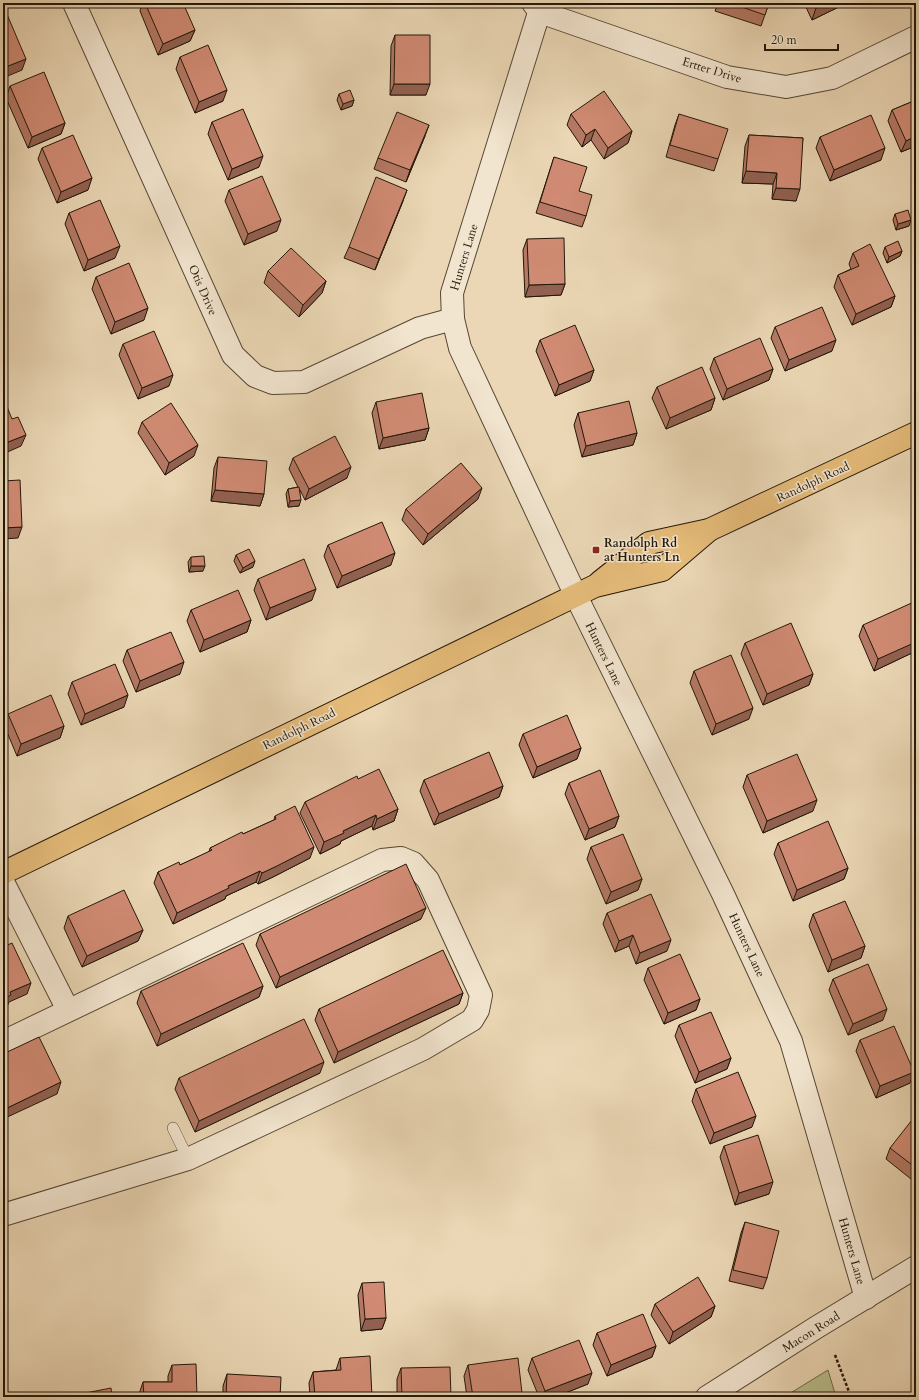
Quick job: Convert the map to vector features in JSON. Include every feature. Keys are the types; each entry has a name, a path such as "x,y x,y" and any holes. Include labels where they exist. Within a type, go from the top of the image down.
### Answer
{"main road":[{"name":"Randolph Road","path":"3,873 576,596 595,586 649,542 709,530 916,433"},
{"name":"Randolph Road","path":"595,586 662,570 709,530"}],"street":[{"name":"Otis Drive","path":"74,3 233,355 255,376 273,383 304,382 420,328 453,319"},
{"name":"Hunters Lane","path":"538,6 452,292 453,319 460,348 576,596 723,894 791,1041 866,1298"},
{"name":"Ertter Drive","path":"538,6 727,77 786,87 832,78 916,37"},
{"path":"3,1042 382,860 401,858 413,863 428,880 481,995 478,1010 472,1020 422,1049 188,1159 3,1215"},
{"path":"3,882 68,1010"},
{"name":"Macon Road","path":"707,1397 817,1327 916,1267"}],"lane":[{"path":"173,1128 188,1159"}],"path":[{"path":"835,1355 851,1397"}],"green space":[{"path":"828,1370 836,1397 784,1397"}],"building":[{"path":"145,3 183,3 195,30 163,44"},
{"path":"730,3 769,3 765,15"},
{"path":"814,3 827,3 816,8"},
{"path":"6,12 26,59 3,68 3,13"},
{"path":"395,35 430,35 430,84 394,84"},
{"path":"208,45 227,90 199,102 180,57"},
{"path":"44,72 65,123 32,137 10,86"},
{"path":"350,90 354,100 343,104 339,94"},
{"path":"604,91 632,131 608,148 595,129 586,135 571,114"},
{"path":"916,100 916,136 906,141 892,110"},
{"path":"243,109 263,156 232,169 212,122"},
{"path":"397,112 429,125 410,170 378,158"},
{"path":"679,114 728,129 718,159 670,145"},
{"path":"871,115 885,148 834,170 820,137"},
{"path":"73,135 92,178 61,192 42,148"},
{"path":"749,135 803,138 800,189 776,188 777,173 746,171"},
{"path":"554,157 587,167 579,191 592,195 586,216 540,202"},
{"path":"262,176 281,220 248,234 229,190"},
{"path":"376,177 407,190 379,259 349,247"},
{"path":"100,200 120,246 88,260 69,213"},
{"path":"908,210 911,220 898,224 895,214"},
{"path":"564,238 565,284 529,285 527,239"},
{"path":"898,241 902,251 889,257 885,247"},
{"path":"870,244 895,296 856,314 838,275 859,266 853,253"},
{"path":"291,248 326,281 303,305 268,271"},
{"path":"129,263 148,308 115,322 96,277"},
{"path":"822,307 836,340 789,360 775,327"},
{"path":"575,325 594,370 559,385 540,340"},
{"path":"154,331 173,375 142,388 123,344"},
{"path":"760,338 773,369 727,389 714,358"},
{"path":"702,367 715,398 670,418 657,387"},
{"path":"422,393 429,428 383,438 376,402"},
{"path":"3,397 12,419 18,417 26,435 3,444"},
{"path":"629,401 637,433 586,446 578,413"},
{"path":"171,403 198,445 169,463 142,422"},
{"path":"335,436 351,467 309,489 293,458"},
{"path":"218,457 267,461 264,494 215,490"},
{"path":"461,463 482,488 428,534 406,509"},
{"path":"20,480 22,527 3,528 3,481"},
{"path":"299,487 301,500 290,501 288,489"},
{"path":"382,522 395,553 342,576 328,545"},
{"path":"249,549 255,561 243,568 236,555"},
{"path":"204,556 205,566 191,566 191,557"},
{"path":"304,559 316,589 270,608 258,579"},
{"path":"238,590 251,620 204,640 191,610"},
{"path":"916,601 916,642 878,659 863,625"},
{"path":"791,623 813,674 767,694 745,643"},
{"path":"171,632 184,662 140,681 127,650"},
{"path":"731,655 753,708 716,724 694,671"},
{"path":"115,664 128,695 85,714 72,682"},
{"path":"51,695 64,726 21,744 8,714"},
{"path":"567,715 581,748 537,767 523,734"},
{"path":"489,752 503,786 439,814 424,780"},
{"path":"797,754 817,800 767,821 747,775"},
{"path":"379,769 398,809 377,819 376,815 343,831 344,833 324,842 305,802 357,776 358,779"},
{"path":"600,770 619,816 589,829 569,783"},
{"path":"295,806 314,847 262,873 260,871 228,886 229,888 177,913 158,872 179,862 180,865 212,850 210,848 242,832 243,834 276,819 275,816"},
{"path":"828,821 848,868 797,890 778,843"},
{"path":"623,834 642,879 611,892 591,847"},
{"path":"406,864 426,908 280,977 260,934"},
{"path":"124,890 143,930 87,956 68,916"},
{"path":"651,894 671,940 640,953 633,935 619,941 607,913"},
{"path":"845,901 865,946 832,960 813,914"},
{"path":"12,943 31,983 10,992 11,995 3,999 3,947"},
{"path":"243,943 263,986 161,1034 141,991"},
{"path":"443,950 463,993 338,1052 319,1009"},
{"path":"680,954 700,999 668,1013 648,968"},
{"path":"868,964 887,1009 853,1024 833,979"},
{"path":"711,1012 731,1058 699,1072 679,1025"},
{"path":"304,1019 324,1062 199,1121 179,1078"},
{"path":"894,1026 914,1072 880,1086 860,1040"},
{"path":"39,1037 61,1082 3,1110 3,1054"},
{"path":"738,1072 756,1116 714,1133 696,1089"},
{"path":"912,1120 916,1123 916,1168 890,1148"},
{"path":"758,1135 773,1182 739,1193 724,1146"},
{"path":"745,1222 779,1231 767,1278 733,1270"},
{"path":"698,1277 715,1306 673,1332 655,1304"},
{"path":"384,1282 386,1318 365,1319 362,1283"},
{"path":"643,1314 656,1346 611,1365 597,1333"},
{"path":"579,1340 592,1373 545,1391 532,1358"},
{"path":"370,1356 372,1397 315,1397 313,1372 341,1370 340,1358"},
{"path":"518,1358 522,1393 494,1397 473,1397 468,1365"},
{"path":"196,1364 197,1397 144,1397 143,1382 172,1382 172,1365"},
{"path":"450,1367 451,1397 402,1397 401,1368"},
{"path":"227,1374 281,1377 280,1397 226,1397"},
{"path":"111,1388 112,1397 65,1397"}],"place":[{"name":"Randolph Rd at Hunters Ln","path":"596,550"}]}
